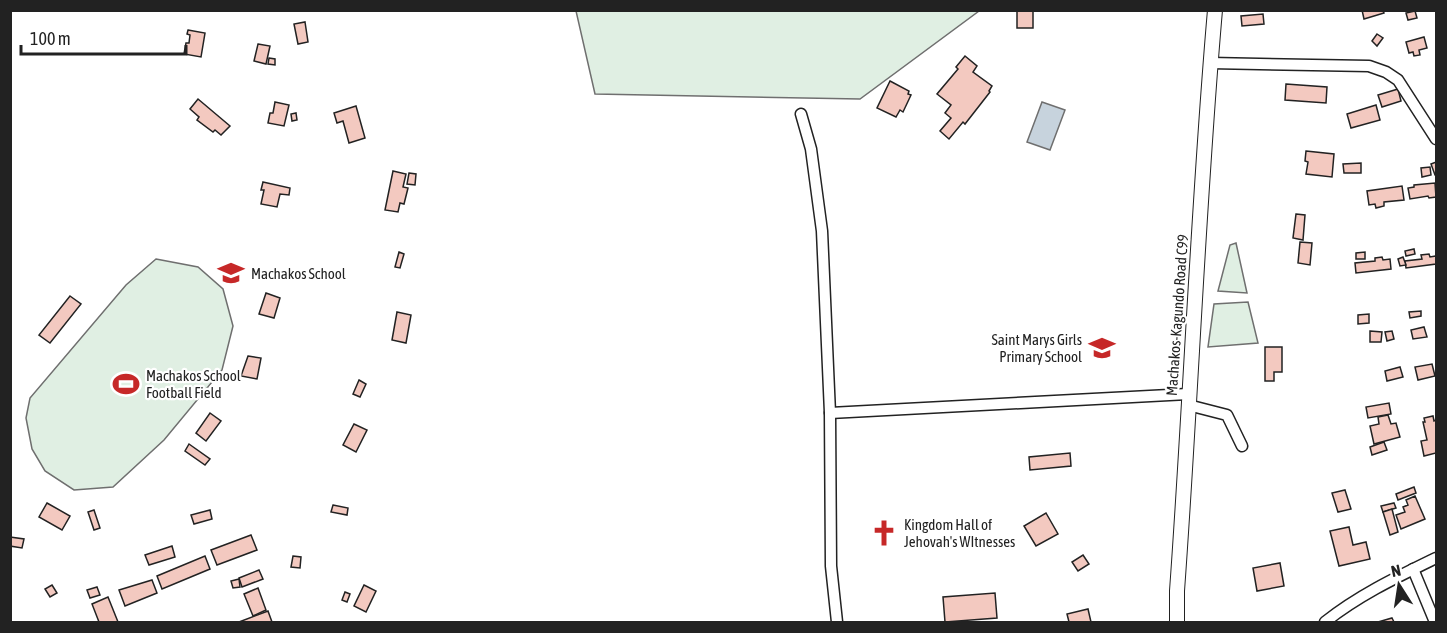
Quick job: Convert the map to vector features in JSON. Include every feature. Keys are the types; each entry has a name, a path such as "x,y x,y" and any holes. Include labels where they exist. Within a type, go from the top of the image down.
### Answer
{"main road":[{"name":"Machakos-Kagundo Road C99","path":"1177,622 1188,399 1215,10"}],"street":[{"path":"1210,63 1369,66 1386,72 1398,80 1437,139"},
{"path":"801,114 811,149 822,231 830,413 831,566 837,622"},
{"path":"830,413 1188,399 1227,415 1242,446"},
{"path":"1325,622 1377,587 1437,558"},
{"path":"1413,569 1436,622"}],"green space":[{"path":"576,10 979,11 860,99 595,94"},
{"path":"1236,243 1247,293 1218,291 1230,245"},
{"name":"Machakos School Football Field","path":"156,259 198,267 223,289 233,326 222,370 164,440 113,487 74,490 45,471 32,449 26,418 30,398 126,285"},
{"path":"1248,302 1258,343 1208,347 1214,304"}],"shaded area":[{"path":"1042,102 1065,110 1050,150 1027,142"}],"building":[{"path":"1017,10 1033,10 1033,28 1017,28"},
{"path":"1362,10 1383,10 1384,13 1364,19"},
{"path":"1415,11 1417,18 1408,20 1406,13"},
{"path":"1263,14 1264,24 1242,26 1241,16"},
{"path":"305,22 308,42 298,44 294,24"},
{"path":"188,30 205,33 201,57 184,54 186,43 189,43"},
{"path":"1377,34 1383,38 1377,46 1372,41"},
{"path":"1424,37 1427,48 1419,50 1420,55 1414,56 1413,52 1409,53 1406,42"},
{"path":"258,44 270,46 266,64 254,61"},
{"path":"965,56 977,66 973,72 992,86 990,92 965,124 963,122 949,139 940,131 951,118 945,113 951,105 937,94 958,69 956,67"},
{"path":"269,58 275,59 275,65 268,64"},
{"path":"890,81 909,91 908,94 911,95 903,112 900,110 896,117 877,108"},
{"path":"1286,84 1327,87 1326,103 1285,100"},
{"path":"1398,89 1401,101 1382,107 1378,95"},
{"path":"198,99 230,126 221,135 197,120 199,117 190,109"},
{"path":"275,102 289,105 284,126 268,123"},
{"path":"1376,105 1380,120 1351,128 1347,114"},
{"path":"356,106 365,138 349,143 343,121 337,123 334,113"},
{"path":"296,113 297,120 292,121 291,114"},
{"path":"1306,151 1334,154 1332,177 1306,174 1308,162 1305,161"},
{"path":"1436,162 1436,175 1435,175 1431,164"},
{"path":"1361,163 1361,173 1344,173 1343,164"},
{"path":"1430,167 1431,175 1422,177 1421,168"},
{"path":"393,171 406,174 403,187 408,188 404,204 400,203 398,212 385,210"},
{"path":"409,173 416,174 415,185 407,184"},
{"path":"263,182 290,188 289,195 280,194 277,207 261,204"},
{"path":"1435,183 1436,197 1410,199 1408,188 1414,185"},
{"path":"1402,186 1404,200 1384,202 1384,206 1376,208 1375,204 1369,205 1367,191"},
{"path":"1296,214 1305,215 1303,240 1293,238"},
{"path":"1300,242 1312,243 1310,265 1298,263"},
{"path":"1414,249 1415,254 1406,256 1405,251"},
{"path":"399,252 404,254 400,268 395,267"},
{"path":"1365,252 1365,259 1356,259 1356,253"},
{"path":"1429,254 1430,257 1436,256 1436,264 1406,268 1405,261 1422,259 1421,255"},
{"path":"1382,257 1383,260 1390,259 1391,269 1356,273 1355,263 1375,261 1375,258"},
{"path":"1403,257 1406,265 1400,266 1398,259"},
{"path":"266,293 280,298 274,318 259,314"},
{"path":"70,296 81,304 50,343 39,335"},
{"path":"1421,311 1421,316 1410,318 1409,312"},
{"path":"397,312 411,315 406,343 392,340"},
{"path":"1369,314 1369,323 1358,324 1358,315"},
{"path":"1424,327 1427,337 1413,339 1411,330"},
{"path":"1370,331 1382,332 1381,342 1370,342"},
{"path":"1392,331 1394,339 1387,341 1385,332"},
{"path":"1265,347 1282,347 1282,372 1274,372 1274,381 1265,381"},
{"path":"248,356 261,358 257,379 241,376"},
{"path":"1432,364 1435,376 1418,380 1415,367"},
{"path":"1400,367 1403,377 1387,381 1385,371"},
{"path":"359,380 366,384 360,397 353,394"},
{"path":"1389,403 1391,414 1368,418 1366,407"},
{"path":"210,413 221,421 206,441 196,433"},
{"path":"1388,415 1391,424 1396,423 1400,437 1374,444 1370,426 1379,424 1378,417"},
{"path":"1433,416 1434,421 1436,420 1436,453 1424,456 1421,441 1427,440 1423,422 1425,422 1424,418"},
{"path":"354,424 367,430 356,452 343,445"},
{"path":"1384,442 1387,450 1372,455 1370,447"},
{"path":"189,444 210,459 205,465 185,451"},
{"path":"1070,453 1071,466 1030,470 1029,457"},
{"path":"1414,487 1416,493 1398,500 1396,494"},
{"path":"1345,490 1351,509 1338,512 1332,493"},
{"path":"1415,496 1425,519 1401,529 1396,515 1405,512 1403,507 1408,505 1406,500"},
{"path":"47,503 70,516 62,530 39,517"},
{"path":"1394,503 1396,508 1383,512 1381,506"},
{"path":"333,505 348,508 347,515 331,512"},
{"path":"1392,509 1398,532 1390,535 1383,512"},
{"path":"94,510 100,528 94,530 88,512"},
{"path":"210,510 212,519 194,524 191,515"},
{"path":"1046,513 1058,534 1036,546 1024,526"},
{"path":"1349,527 1353,545 1366,542 1370,559 1339,566 1330,531"},
{"path":"251,535 257,550 217,565 211,550"},
{"path":"10,537 24,539 22,548 10,546"},
{"path":"172,546 175,557 149,565 145,555"},
{"path":"1083,555 1089,564 1078,571 1072,562"},
{"path":"205,556 210,569 162,589 157,576"},
{"path":"293,556 301,557 300,568 291,567"},
{"path":"1280,563 1284,586 1257,591 1253,568"},
{"path":"259,570 263,579 242,587 239,578"},
{"path":"239,579 240,587 233,588 231,581"},
{"path":"152,580 157,593 125,606 119,590"},
{"path":"52,585 57,593 50,597 45,589"},
{"path":"364,585 376,591 366,612 354,606"},
{"path":"97,587 100,595 90,598 87,590"},
{"path":"258,588 266,610 253,616 244,594"},
{"path":"345,592 350,594 347,602 342,600"},
{"path":"995,593 997,618 945,622 943,597"},
{"path":"108,597 118,622 99,622 92,604"},
{"path":"1088,609 1091,622 1069,622 1067,614"},
{"path":"268,611 272,622 239,622"},
{"path":"1392,618 1394,622 1378,622"}],"place":[{"name":"Machakos School","path":"231,273"},
{"name":"Saint Marys Girls Primary School","path":"1102,348"},
{"name":"Machakos School Football Field","path":"126,384"},
{"name":"Kingdom Hall of Jehovah's WItnesses","path":"884,533"}]}
